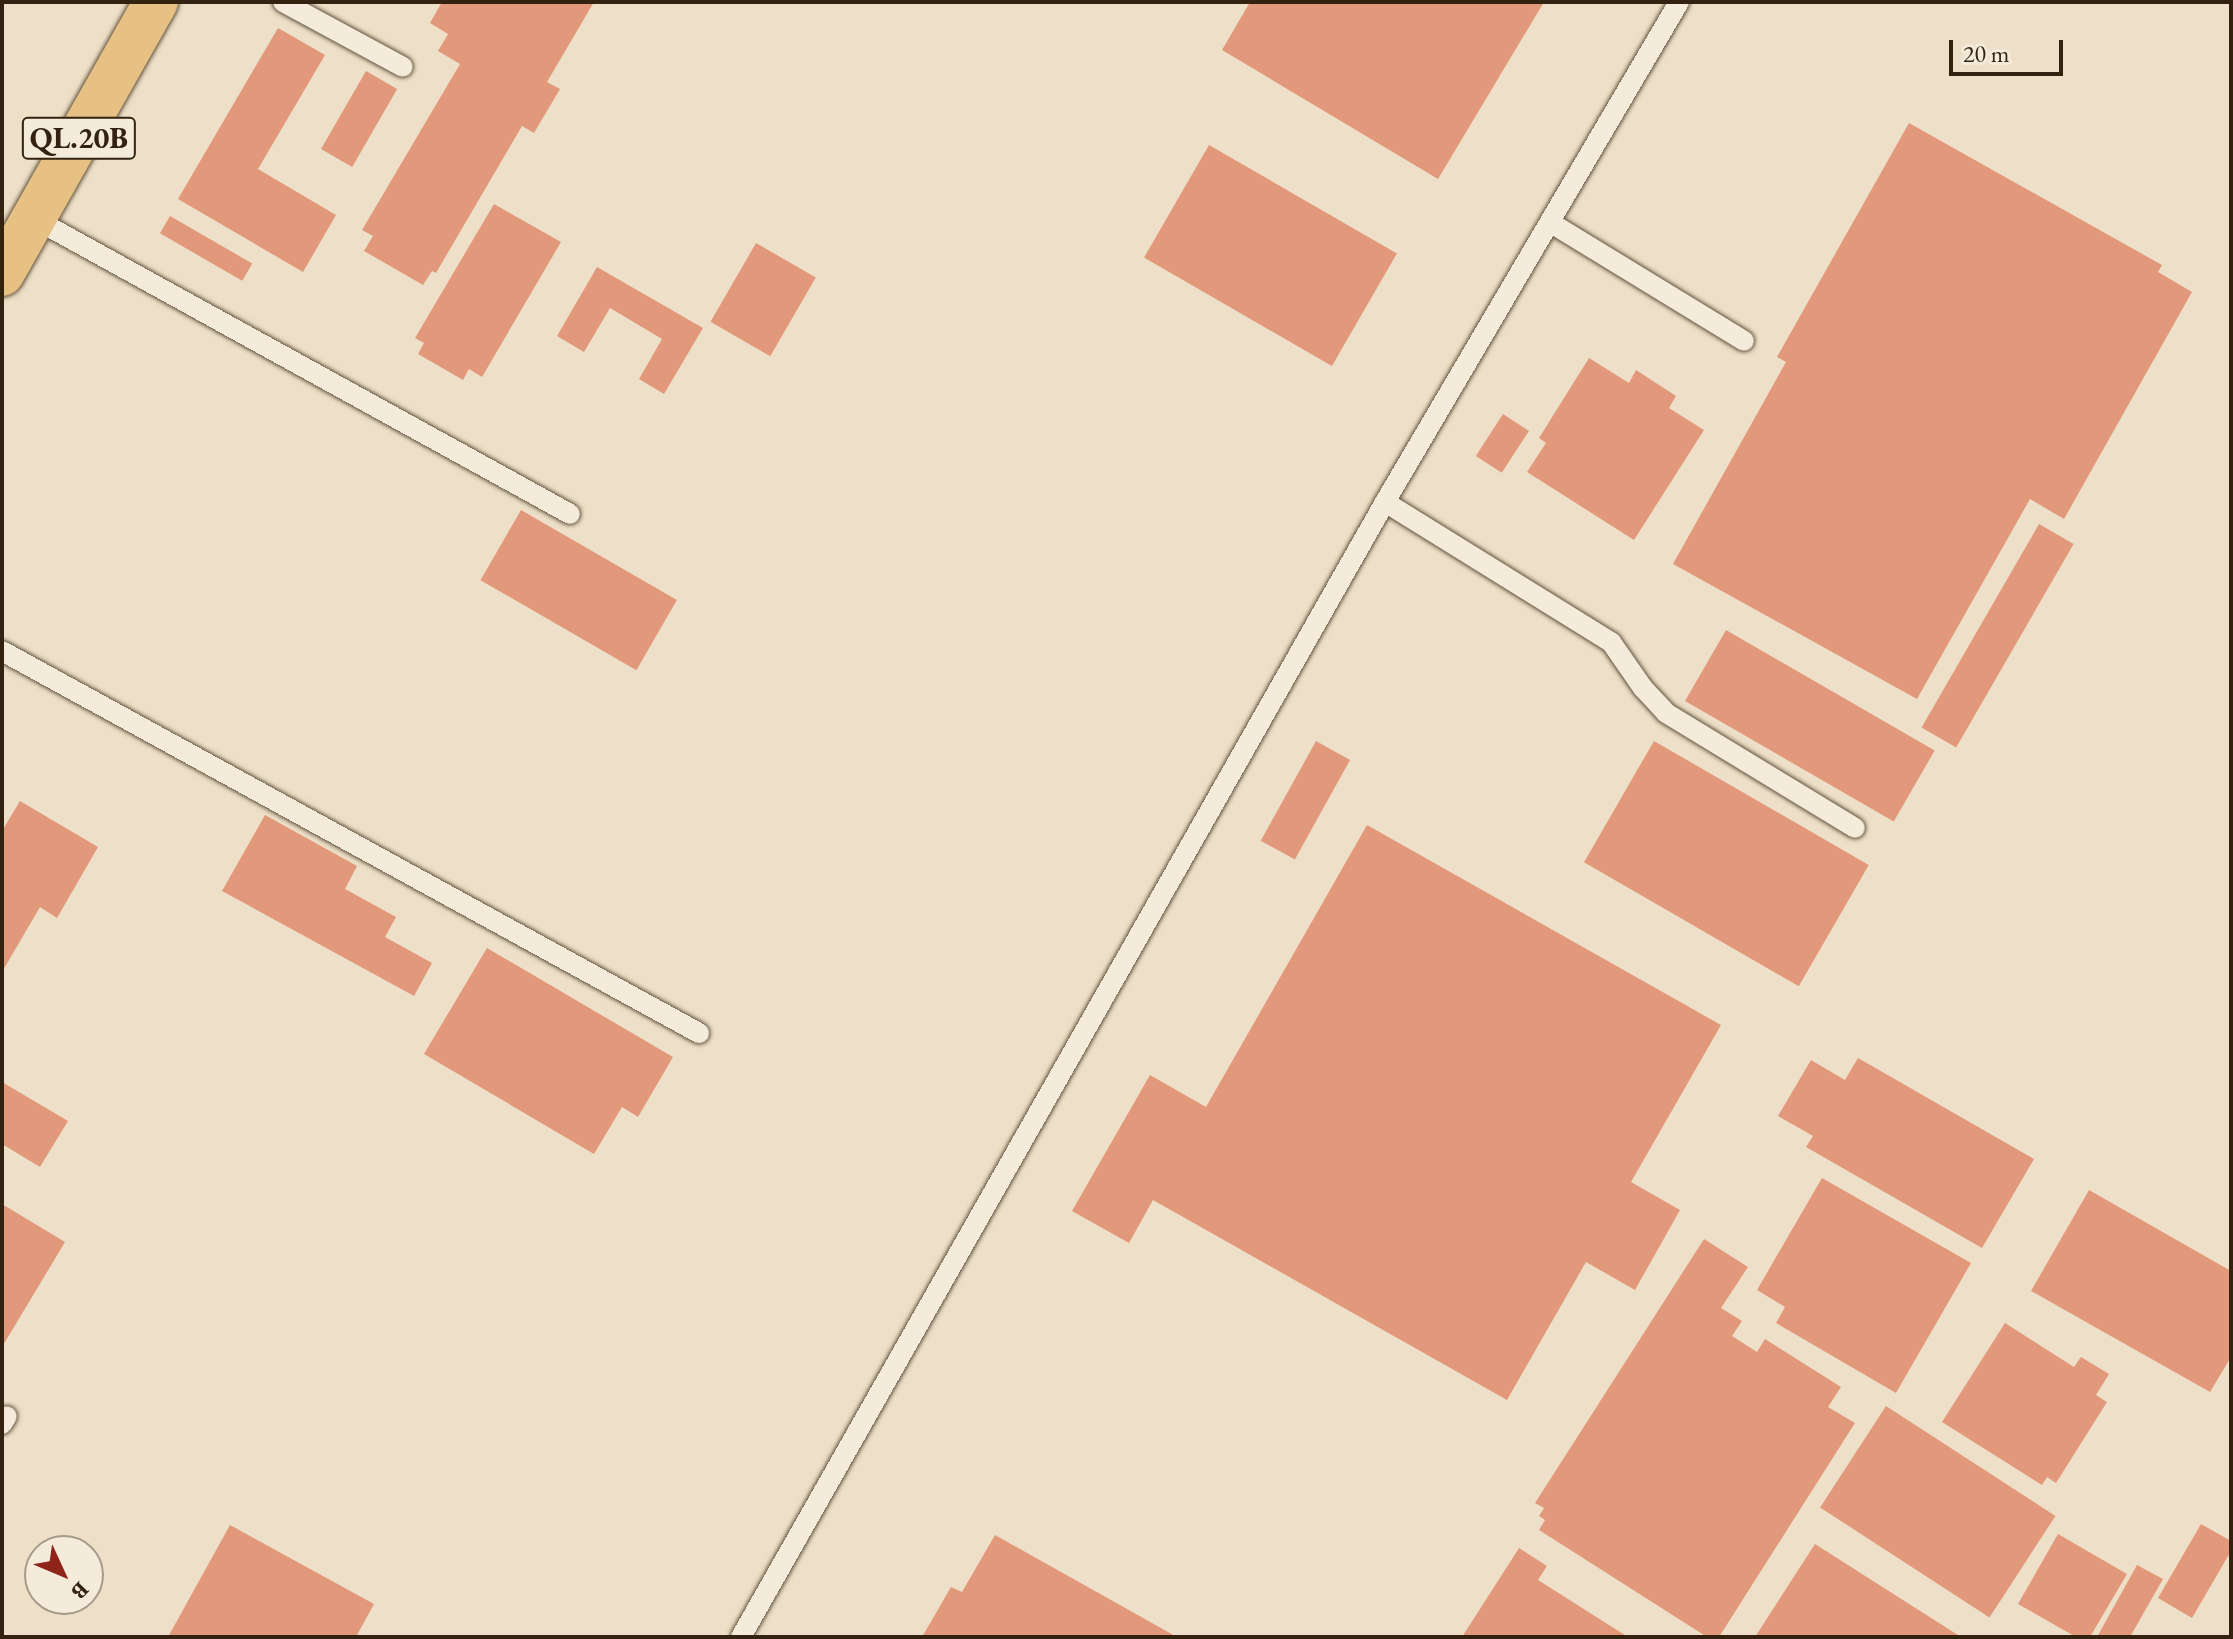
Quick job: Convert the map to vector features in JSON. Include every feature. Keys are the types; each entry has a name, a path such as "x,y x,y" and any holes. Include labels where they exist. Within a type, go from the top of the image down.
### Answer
{"main road":[{"name":"QL.20B","path":"2,274 156,2"}],"lane":[{"path":"283,2 403,67"},
{"path":"741,1637 1385,502 1679,2"},
{"path":"33,218 570,514"},
{"path":"1551,223 1744,341"},
{"path":"1385,502 1611,642 1643,688 1666,713 1855,828"},
{"path":"2,651 699,1033"}],"building":[{"path":"442,2 594,2 547,82 560,89 534,133 522,126 436,273 432,271 423,285 364,251 373,236 362,230 460,64 438,51 448,34 430,23"},
{"path":"1250,2 1544,2 1438,179 1222,50"},
{"path":"278,28 325,55 258,169 336,215 303,272 178,199"},
{"path":"366,71 397,89 352,167 321,149"},
{"path":"1909,123 2162,265 2158,272 2192,292 2064,519 2030,499 1917,699 1673,564 1786,362 1777,357"},
{"path":"1209,145 1397,254 1332,366 1144,258"},
{"path":"494,204 561,242 482,377 469,369 463,380 418,354 424,343 415,338"},
{"path":"170,216 252,264 242,281 160,233"},
{"path":"756,243 816,278 770,356 710,322"},
{"path":"597,267 703,328 664,394 639,379 662,339 610,308 584,352 557,336"},
{"path":"1589,358 1629,383 1636,370 1676,396 1669,408 1704,430 1634,540 1527,472 1546,443 1539,438"},
{"path":"1503,414 1529,431 1502,473 1476,456"},
{"path":"521,510 677,600 636,670 481,580"},
{"path":"2039,524 2074,544 1956,748 1922,728"},
{"path":"1726,630 1935,750 1894,822 1685,701"},
{"path":"1316,741 1350,760 1295,860 1261,841"},
{"path":"1654,741 1869,865 1799,986 1584,862"},
{"path":"20,801 98,847 57,918 40,907 2,972 2,831"},
{"path":"265,815 357,866 345,889 396,917 385,937 432,963 414,996 222,891"},
{"path":"1367,825 1721,1025 1631,1182 1680,1210 1635,1290 1586,1262 1507,1400 1153,1200 1129,1243 1072,1211 1150,1075 1206,1107"},
{"path":"487,948 673,1057 638,1117 622,1107 594,1154 424,1054"},
{"path":"1858,1058 2034,1159 1982,1248 1806,1147 1813,1136 1778,1116 1811,1060 1845,1080"},
{"path":"2,1082 68,1121 40,1167 2,1144"},
{"path":"1822,1178 1971,1263 1896,1393 1776,1323 1785,1307 1757,1290"},
{"path":"2089,1190 2231,1271 2231,1357 2210,1392 2031,1291"},
{"path":"2,1204 65,1242 2,1347"},
{"path":"1704,1239 1748,1267 1721,1308 1742,1321 1732,1336 1757,1352 1765,1339 1841,1387 1828,1407 1855,1423 1719,1637 1707,1637 1539,1530 1545,1520 1539,1516 1544,1508 1535,1503"},
{"path":"2005,1323 2074,1367 2081,1357 2109,1374 2096,1395 2107,1402 2056,1483 2047,1477 2042,1485 1942,1422"},
{"path":"1886,1406 2055,1516 1990,1617 1820,1507"},
{"path":"2201,1524 2231,1541 2231,1551 2192,1618 2158,1598"},
{"path":"230,1525 374,1604 356,1637 168,1637"},
{"path":"2058,1534 2127,1574 2090,1637 2076,1637 2018,1604"},
{"path":"995,1535 1177,1637 922,1637 951,1587 962,1592"},
{"path":"1815,1544 1961,1637 1755,1637"},
{"path":"1519,1548 1547,1566 1538,1580 1628,1637 1462,1637"},
{"path":"2137,1565 2163,1579 2130,1637 2097,1637"}]}
